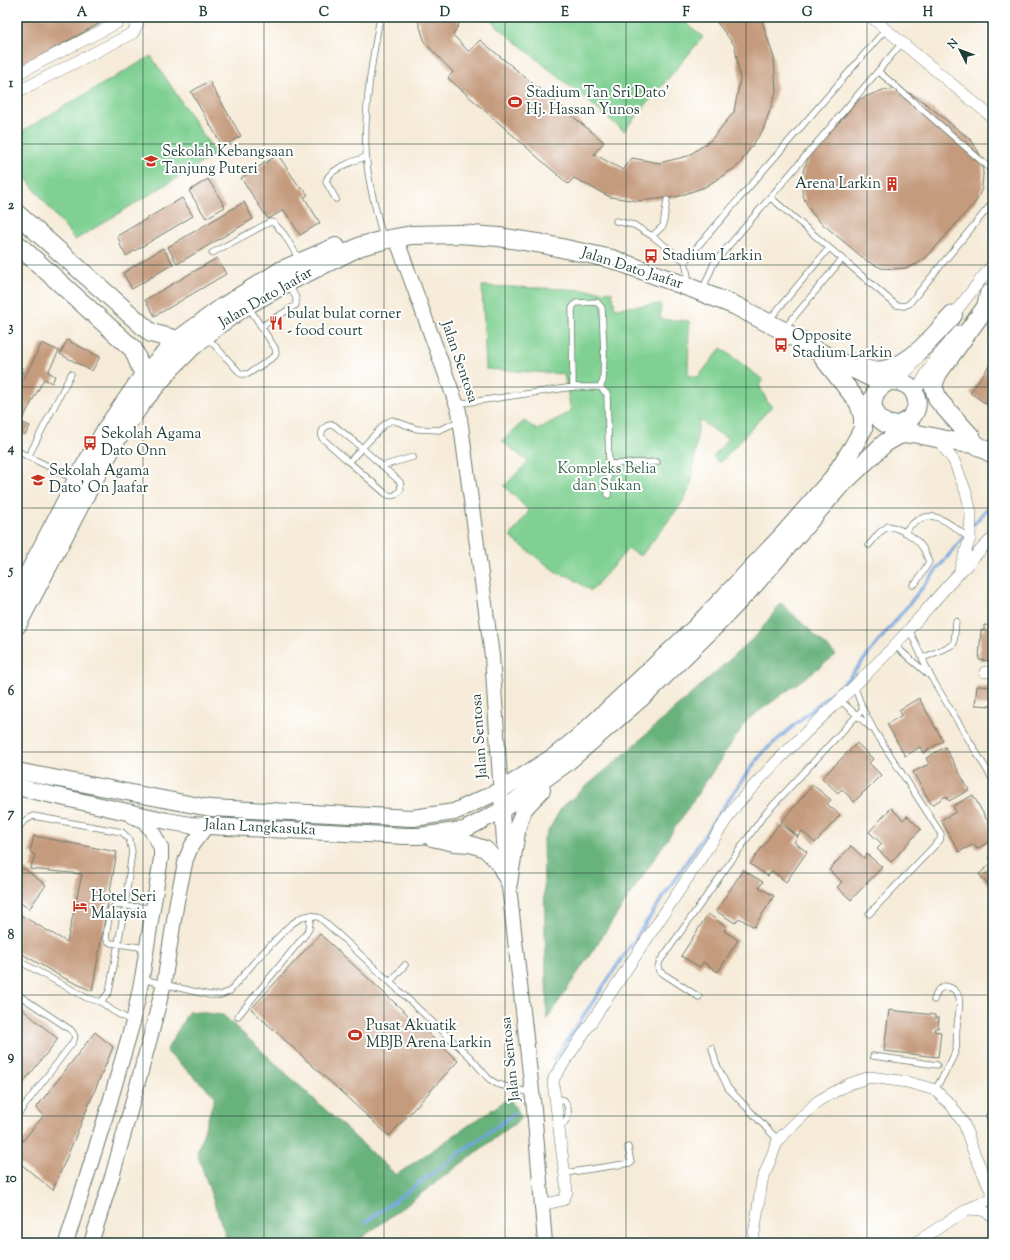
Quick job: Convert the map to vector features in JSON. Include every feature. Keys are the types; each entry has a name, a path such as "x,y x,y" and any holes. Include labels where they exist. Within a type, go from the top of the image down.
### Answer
{"main road":[{"path":"17,214 151,333 178,340"},
{"name":"Jalan Dato Jaafar","path":"17,596 77,480 106,428 144,375 178,340 223,307 282,270 335,247 361,246 390,239 430,234 459,234 543,244 612,259 684,285 736,306 768,322 824,355 882,394"},
{"path":"17,244 133,349 144,375"},
{"name":"Jalan Dato Jaafar","path":"17,625 90,486 120,435 143,401 171,368 193,346 218,325 247,305 288,282 361,246"},
{"path":"981,446 938,400 933,385 938,373 986,307 991,291"},
{"path":"824,355 872,371 884,370 904,362 915,355 952,315"},
{"path":"824,355 859,403 863,417 863,429 839,479"},
{"path":"509,884 518,825 524,809 566,764 649,692 756,584 839,479 872,428 882,394 904,382 916,394 981,446"},
{"path":"882,394 881,420 886,424 937,427 981,446"},
{"path":"17,771 210,808 413,818 454,812 501,790 554,756 579,736 696,626 782,535 880,438 912,417 917,407 916,394"},
{"path":"839,479 885,443 899,435 913,433 981,446"},
{"name":"Jalan Langkasuka","path":"17,787 167,821 207,826 419,836 464,830 502,810 566,764"},
{"path":"419,836 454,843 470,844 485,849 498,862 509,884"}],"street":[{"path":"17,74 118,23 119,17"},
{"path":"17,92 133,33 138,23 137,17"},
{"path":"871,17 993,118"},
{"name":"Jalan Sentosa","path":"390,239 457,404 460,421 492,656 502,810 532,1093 545,1243"},
{"path":"882,394 912,366 993,264"},
{"path":"916,394 936,359 991,291"},
{"path":"936,437 954,461 966,492 971,513 958,574"},
{"path":"542,1205 563,1200 567,1192 553,1082 556,1075 735,807 806,732 894,645 958,574 993,538"},
{"path":"66,1243 107,1112 133,1022 142,978 160,858 161,848 155,836 144,821 113,808"},
{"path":"91,1243 112,1177 164,983 177,901 186,859 192,845 207,826"},
{"path":"754,1243 762,1181 778,1140 818,1101 849,1084 870,1078 907,1082 935,1090 951,1105 964,1124 974,1154 993,1197 968,1208 915,1243"},
{"path":"968,1208 982,1210 993,1216"}],"lane":[{"path":"380,17 366,120 366,157 370,183 390,239"},
{"path":"685,261 886,30"},
{"path":"701,292 714,263 902,43"},
{"path":"878,71 993,171"},
{"path":"336,199 326,182 328,176 349,162 366,157"},
{"path":"770,197 896,305 904,306 909,304 993,202"},
{"path":"652,236 663,226 668,200"},
{"path":"212,253 270,222 274,223 290,244 300,261"},
{"path":"616,222 634,225 652,236 685,261 688,277 684,285"},
{"path":"768,322 829,248"},
{"path":"783,330 842,259"},
{"path":"262,326 296,305 296,298 288,282"},
{"path":"573,387 572,308 576,303 596,302 602,308 604,353 602,381 600,387"},
{"path":"205,336 241,374 248,374 275,356 275,348 247,305"},
{"path":"28,456 71,374"},
{"path":"457,404 573,387 600,387 607,394 609,464 608,495"},
{"path":"349,462 385,424 392,420 417,429 438,430 460,421"},
{"path":"330,425 336,426 362,448 400,482 401,489 395,496 386,494 322,438 322,431 325,427 330,425"},
{"path":"17,451 77,480"},
{"path":"382,466 413,457"},
{"path":"609,464 657,462"},
{"path":"904,532 919,518 929,516 941,518 967,535"},
{"path":"869,545 879,533 888,526 904,532 917,540 925,550 929,562 916,583 913,585"},
{"path":"923,658 954,643 956,621"},
{"path":"909,629 931,677 993,780"},
{"path":"894,645 931,677"},
{"path":"854,686 863,709 874,730 941,834 940,840 869,914"},
{"path":"840,700 874,730"},
{"path":"699,997 659,971 658,967 660,961 764,815 863,709"},
{"path":"17,830 23,822 33,816 122,832 129,839 132,851 125,906 109,992 101,1002"},
{"path":"146,948 111,943 108,941 106,937 110,910 116,905 152,908"},
{"path":"238,1016 305,935 309,929 311,915"},
{"path":"142,978 209,995 221,995 230,990 256,960 290,925 302,917 311,915 320,918 390,982 470,1057 489,1079 497,1084 532,1093"},
{"path":"17,960 87,998 101,1002 113,1012 133,1022"},
{"path":"390,982 405,965"},
{"path":"934,1000 938,990 944,986 951,987 956,992 960,1002 956,1048 935,1090"},
{"path":"17,994 72,1030 75,1038 20,1107 17,1116"},
{"path":"712,1048 716,1063 728,1088 778,1140"},
{"path":"873,1056 937,1065"},
{"path":"989,1116 993,1127"},
{"path":"565,1173 631,1164 628,1147"}],"green space":[{"path":"486,17 679,17 703,37 624,131"},
{"path":"151,56 216,154 75,240 17,167 17,134"},
{"name":"Kompleks Belia dan Sukan","path":"482,286 612,292 615,308 661,304 660,319 689,321 688,375 698,377 721,348 763,380 759,385 767,401 772,406 720,463 713,457 728,439 699,420 691,486 682,503 641,556 628,549 591,591 569,576 559,574 510,537 529,511 504,486 528,462 502,441 524,421 537,430 571,411 564,374 486,369"},
{"path":"781,603 836,655 747,720 547,1019 543,840 562,807 621,757 757,635"},
{"path":"189,1011 223,1015 396,1175 509,1098 522,1118 355,1243 228,1243 197,1153 215,1096 166,1051"}],"building":[{"path":"22,17 111,17 17,69 17,20"},
{"name":"Stadium Tan Sri Dato’ Hj. Hassan Yunos","path":"417,17 456,17 459,24 453,35 469,52 480,40 604,142 594,154 623,170 632,158 659,163 688,156 711,140 734,112 740,79 735,46 713,17 758,17 762,21 774,58 776,92 763,130 738,166 705,187 676,197 637,201 610,197 574,178 568,184 448,78 453,72 425,43"},
{"path":"209,81 241,136 223,147 191,92"},
{"name":"Arena Larkin","path":"895,89 907,92 921,100 970,139 982,159 983,174 982,188 977,200 927,257 917,264 906,268 895,269 881,268 867,261 819,221 811,212 805,201 802,191 802,179 804,168 811,153 860,99 883,90"},
{"path":"278,155 301,189 303,188 308,195 304,197 320,223 300,235 284,210 268,219 241,178"},
{"path":"208,179 225,207 206,218 189,191"},
{"path":"182,198 193,216 126,256 117,236"},
{"path":"244,202 253,219 177,264 168,247"},
{"path":"163,248 173,264 132,289 123,273"},
{"path":"217,258 226,274 155,316 145,300"},
{"path":"67,340 100,357 92,371 60,354"},
{"path":"42,343 59,351 48,372 55,376 52,383 44,379 21,422 30,426 25,435 17,431 17,392"},
{"path":"993,360 993,408 970,393"},
{"path":"17,366 24,369 17,383"},
{"path":"984,625 993,626 993,661 979,660 981,630 984,631"},
{"path":"977,686 993,687 993,706 975,705"},
{"path":"919,698 943,741 923,753 920,747 905,756 887,724 902,715 899,710"},
{"path":"857,743 873,759 869,763 881,775 854,802 842,789 838,793 822,778"},
{"path":"945,747 969,790 949,801 946,796 932,805 913,772 929,764 926,758"},
{"path":"813,785 831,800 827,804 840,815 815,843 802,831 798,836 781,822"},
{"path":"973,795 993,831 993,839 977,849 974,844 959,852 941,820 956,812 953,806"},
{"path":"891,808 903,820 907,816 921,829 891,862 877,849 882,844 869,832"},
{"path":"779,824 798,837 794,842 807,852 786,882 772,871 768,876 750,864"},
{"path":"34,836 117,852 92,991 60,976 17,951 17,913 67,942 82,874 30,869 35,855 30,852"},
{"path":"851,846 864,858 867,854 882,867 851,900 837,887 842,882 829,870"},
{"path":"993,854 993,862 989,858"},
{"path":"993,862 993,890 979,874"},
{"path":"23,868 46,885 29,909 17,900 17,877"},
{"path":"743,870 763,882 759,887 774,896 754,927 739,918 735,923 716,911"},
{"path":"708,914 727,927 724,931 738,940 718,972 703,962 700,967 681,956"},
{"name":"Pusat Akuatik MBJB Arena Larkin","path":"320,934 458,1061 389,1136 251,1009"},
{"path":"17,1005 58,1039 22,1084 17,1079"},
{"path":"889,1010 935,1015 935,1018 939,1018 938,1028 935,1028 934,1031 941,1032 938,1057 884,1051"},
{"path":"95,1032 113,1047 53,1190 17,1161 17,1148 44,1115 36,1108"}],"waterway":[{"path":"974,524 986,510 993,506"},
{"path":"554,1060 724,806 762,753 849,678 966,534"},
{"path":"366,1222 515,1113"}],"place":[{"name":"Stadium Tan Sri Dato’ Hj. Hassan Yunos","path":"515,102"},
{"name":"Sekolah Kebangsaan Tanjung Puteri","path":"151,161"},
{"name":"Arena Larkin","path":"892,184"},
{"name":"Stadium Larkin","path":"651,256"},
{"name":"bulat bulat corner - food court","path":"276,323"},
{"name":"Opposite Stadium Larkin","path":"781,345"},
{"name":"Sekolah Agama Dato Onn","path":"90,443"},
{"name":"Sekolah Agama Dato' On Jaafar","path":"38,480"},
{"name":"Hotel Seri Malaysia","path":"80,906"},
{"name":"Pusat Akuatik MBJB Arena Larkin","path":"355,1035"}]}
